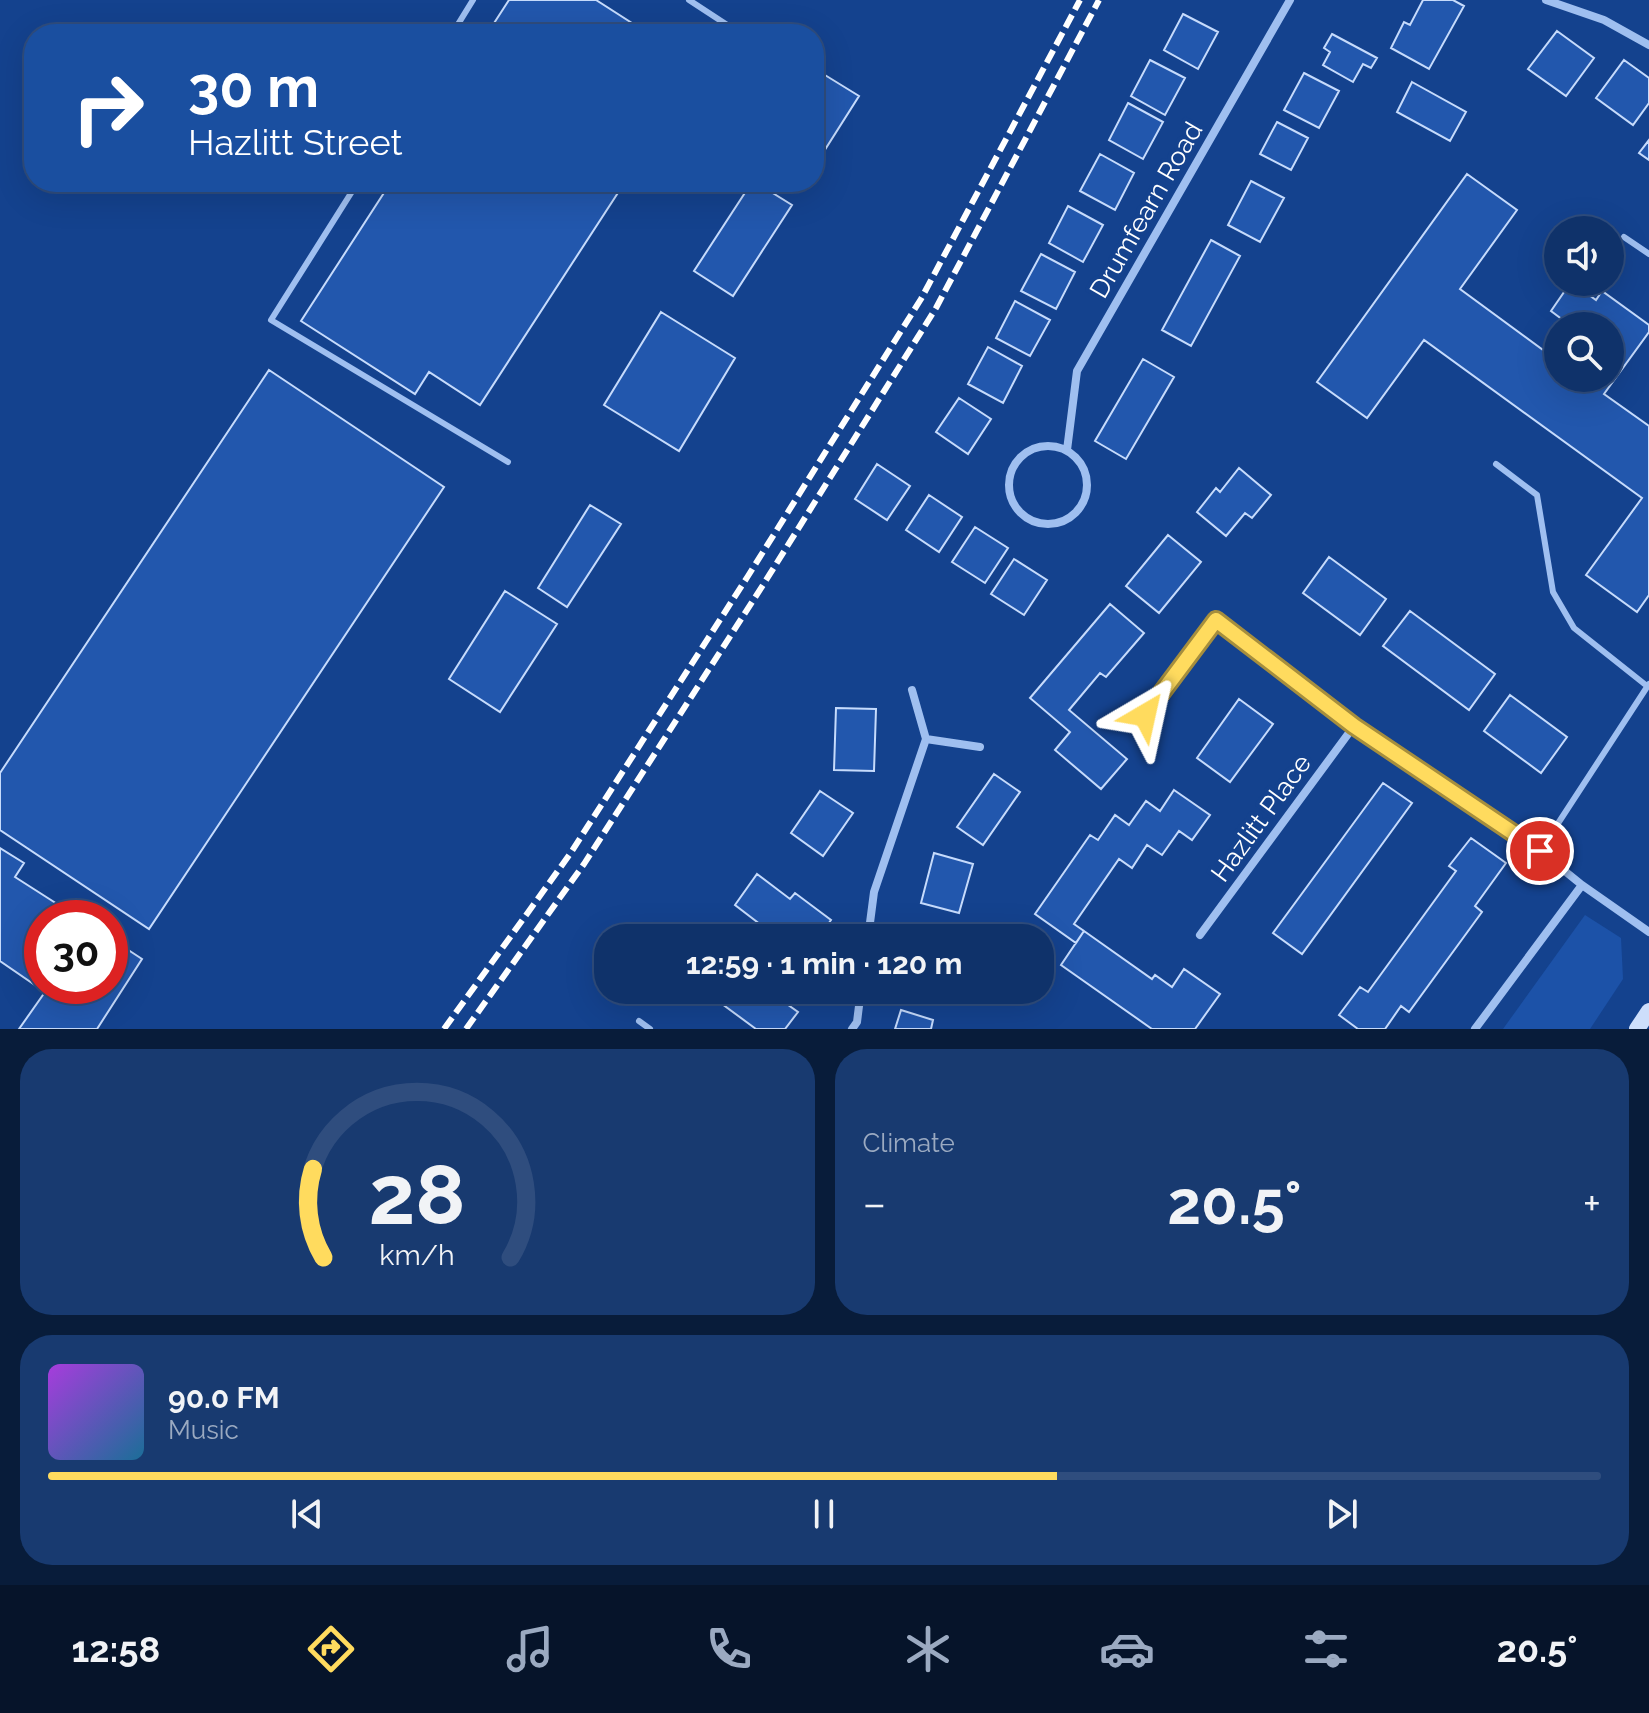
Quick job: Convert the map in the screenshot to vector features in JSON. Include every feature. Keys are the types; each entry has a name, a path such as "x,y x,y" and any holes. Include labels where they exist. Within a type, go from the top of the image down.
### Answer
{"main road":[{"path":"1637,1029 1649,1011"}],"street":[{"name":"Drumfearn Road","path":"1067,450 1077,371 1290,0"},
{"path":"1546,0 1604,20 1649,45"},
{"path":"1581,11 1587,0"},
{"path":"1041,446 1067,450 1084,469 1087,482 1081,506 1061,522 1036,522 1015,507 1009,483 1012,470 1019,458 1029,450 1041,446"},
{"path":"1145,715 1216,620 1354,726 1540,851 1649,932"},
{"path":"870,924 874,892 926,739 912,690"},
{"name":"Hazlitt Place","path":"1200,935 1354,726"},
{"path":"926,739 980,747"},
{"path":"1475,1029 1582,885"},
{"path":"852,1029 857,1022 859,1004"}],"lane":[{"path":"458,24 473,0"},
{"path":"689,0 726,24"},
{"path":"352,192 271,320 508,462"},
{"path":"1624,237 1649,254"},
{"path":"1496,464 1537,495 1553,592 1574,628 1648,685 1540,851"},
{"path":"639,1021 650,1029"}],"shaded area":[{"path":"1585,915 1621,938 1623,979 1590,1029 1503,1029"}],"building":[{"path":"509,0 596,0 633,24 493,24"},
{"path":"1423,0 1453,0 1464,6 1429,69 1391,48 1404,22 1410,25"},
{"path":"1183,14 1218,32 1198,69 1164,50"},
{"path":"1557,31 1594,58 1566,96 1528,69"},
{"path":"1332,34 1377,58 1371,68 1363,64 1353,82 1323,65 1330,52 1324,48"},
{"path":"1150,60 1185,78 1165,115 1131,96"},
{"path":"1624,60 1649,78 1649,103 1633,125 1596,98"},
{"path":"1304,73 1339,91 1319,128 1284,110"},
{"path":"824,74 859,96 824,151"},
{"path":"1412,82 1466,112 1450,141 1397,112"},
{"path":"1128,103 1163,122 1143,159 1109,140"},
{"path":"1277,122 1308,138 1291,170 1260,154"},
{"path":"1649,140 1649,160 1639,153"},
{"path":"1100,154 1134,173 1115,210 1080,191"},
{"path":"1467,174 1517,210 1460,289 1544,351 1544,392 1605,392 1604,394 1649,426 1649,595 1637,612 1586,575 1642,498 1424,340 1367,418 1317,382"},
{"path":"1251,181 1284,198 1260,242 1228,225"},
{"path":"385,192 618,192 480,405 429,372 415,394 301,321"},
{"path":"745,192 771,192 792,205 733,296 694,271"},
{"path":"1068,206 1103,225 1083,262 1049,243"},
{"path":"1211,240 1240,256 1191,346 1162,330"},
{"path":"1041,254 1075,272 1056,309 1021,291"},
{"path":"1561,296 1590,296 1596,300 1599,296 1609,296 1649,325 1649,332 1624,366 1624,312 1551,311"},
{"path":"1015,301 1050,320 1030,356 996,338"},
{"path":"661,312 735,358 679,451 604,405"},
{"path":"988,347 1022,366 1003,403 968,384"},
{"path":"1143,359 1174,377 1126,459 1095,441"},
{"path":"269,370 444,487 149,929 128,915 128,900 105,900 0,830 0,773"},
{"path":"959,398 991,419 968,454 936,432"},
{"path":"877,464 910,486 887,520 855,499"},
{"path":"1239,468 1271,495 1252,518 1245,513 1226,536 1197,512 1216,488 1220,492"},
{"path":"929,495 962,517 939,552 906,530"},
{"path":"590,505 621,524 567,607 538,588"},
{"path":"975,527 1008,548 985,583 952,562"},
{"path":"1168,535 1201,562 1159,613 1126,586"},
{"path":"1329,557 1386,599 1360,635 1303,593"},
{"path":"1014,559 1047,580 1024,615 991,594"},
{"path":"505,591 557,624 500,712 449,679"},
{"path":"1110,604 1144,633 1106,677 1100,673 1069,710 1127,759 1101,789 1055,750 1070,732 1030,698"},
{"path":"1410,611 1495,674 1469,710 1383,646"},
{"path":"1510,695 1567,737 1541,773 1484,731"},
{"path":"1239,699 1273,724 1230,782 1197,758"},
{"path":"836,708 876,709 874,771 834,770"},
{"path":"994,774 1020,792 983,845 957,827"},
{"path":"1383,783 1412,803 1302,954 1273,933"},
{"path":"1174,790 1210,815 1192,840 1179,831 1162,855 1147,845 1132,868 1119,859 1074,924 1084,931 1076,943 1054,927 1054,924 1035,914 1090,835 1098,840 1115,815 1129,825 1146,801 1160,811"},
{"path":"820,791 853,813 823,856 791,833"},
{"path":"1471,838 1506,863 1475,906 1482,912 1409,1012 1401,1006 1385,1029 1358,1029 1339,1015 1360,987 1368,992 1456,871 1449,866"},
{"path":"0,848 24,863 15,877 51,900 24,900 24,978 0,961"},
{"path":"934,853 973,864 959,913 921,903"},
{"path":"757,874 790,899 795,893 831,920 828,924 760,924 735,905"},
{"path":"1084,931 1152,979 1155,975 1172,987 1184,969 1220,994 1195,1029 1152,1029 1061,965"},
{"path":"128,950 142,959 128,981"},
{"path":"37,1004 113,1004 97,1029 19,1029"},
{"path":"722,1004 787,1004 798,1012 785,1029 756,1029"},
{"path":"901,1010 933,1020 931,1029 895,1029"}],"railway":[{"path":"444,1029 570,854 921,299 1080,0"},
{"path":"466,1029 584,864 936,308 1099,0"}],"route":[{"path":"1145,715 1216,620 1354,726 1540,851"}]}
